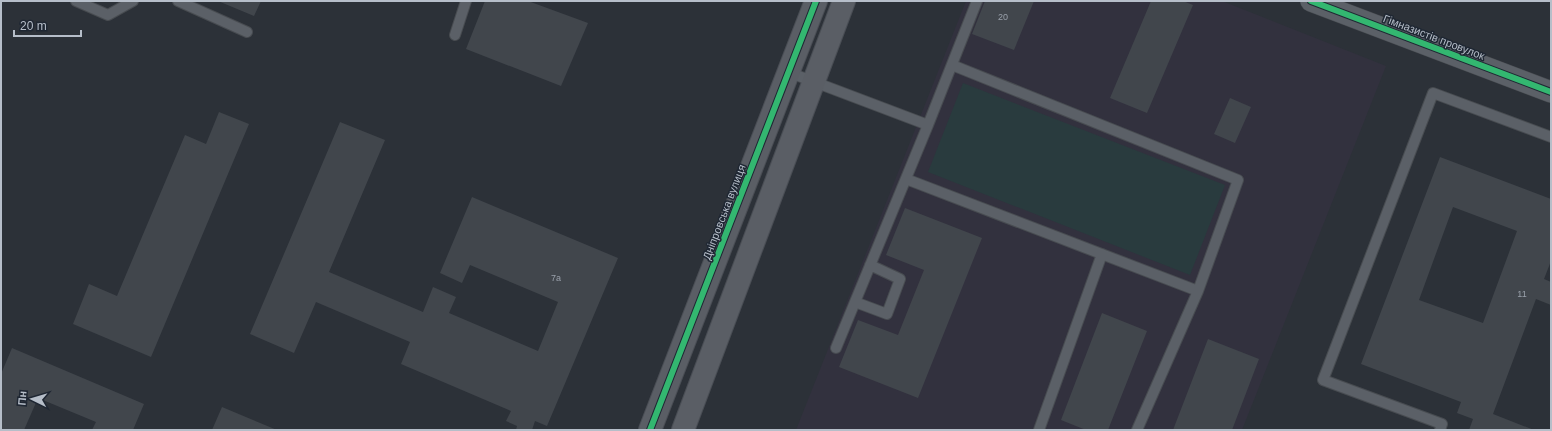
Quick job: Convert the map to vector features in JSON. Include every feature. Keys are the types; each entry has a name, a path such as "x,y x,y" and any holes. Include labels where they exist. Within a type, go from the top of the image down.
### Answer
{"street":[{"name":"Дніпровська вулиця","path":"650,430 816,1"},
{"path":"683,430 844,1"},
{"name":"Гімназистів провулок","path":"1311,1 1551,92"}],"lane":[{"path":"76,1 108,15 133,1"},
{"path":"178,1 247,32"},
{"path":"455,35 466,1"},
{"path":"836,348 928,126 977,1"},
{"path":"952,65 1238,180 1198,291 1137,430"},
{"path":"788,72 928,126"},
{"path":"1440,430 1442,424 1323,380 1433,93 1551,137"},
{"path":"906,179 1198,291"},
{"path":"1039,430 1102,254"},
{"path":"855,302 887,314 900,279 870,265"}],"shaded area":[{"path":"966,1 1222,1 1386,66 1242,430 796,430"},
{"path":"963,83 1225,185 1190,275 928,172"}],"building":[{"path":"218,1 261,1 254,16"},
{"path":"485,1 528,1 588,23 561,86 466,49"},
{"path":"985,1 1034,1 1014,50 972,34"},
{"path":"1151,1 1183,1 1193,5 1147,113 1110,98"},
{"path":"1230,98 1251,107 1235,143 1214,134"},
{"path":"219,112 249,124 151,357 73,324 89,284 117,296 185,135 206,144"},
{"path":"340,122 385,140 329,272 423,312 433,287 456,297 449,313 538,351 558,302 470,265 462,283 440,273 472,197 618,258 547,426 535,421 532,430 516,430 517,426 506,421 511,411 401,364 410,342 316,302 294,353 250,334"},
{"path":"1440,157 1551,199 1551,261 1544,279 1551,282 1551,305 1536,299 1493,414 1534,430 1469,430 1473,419 1457,413 1461,402 1361,364","holes":["1453,207 1517,231 1483,323 1419,300"]},
{"path":"905,208 982,238 918,398 839,367 858,320 898,335 924,270 886,255"},
{"path":"1102,313 1147,331 1108,430 1086,430 1061,420"},
{"path":"1208,339 1259,359 1232,430 1173,430"},
{"path":"12,348 144,404 133,430 92,430 96,422 38,398 24,430 1,430 1,374"},
{"path":"222,407 277,430 212,430"}],"cycle path":[{"path":"650,430 816,1"},
{"path":"1311,1 1551,92"}]}
